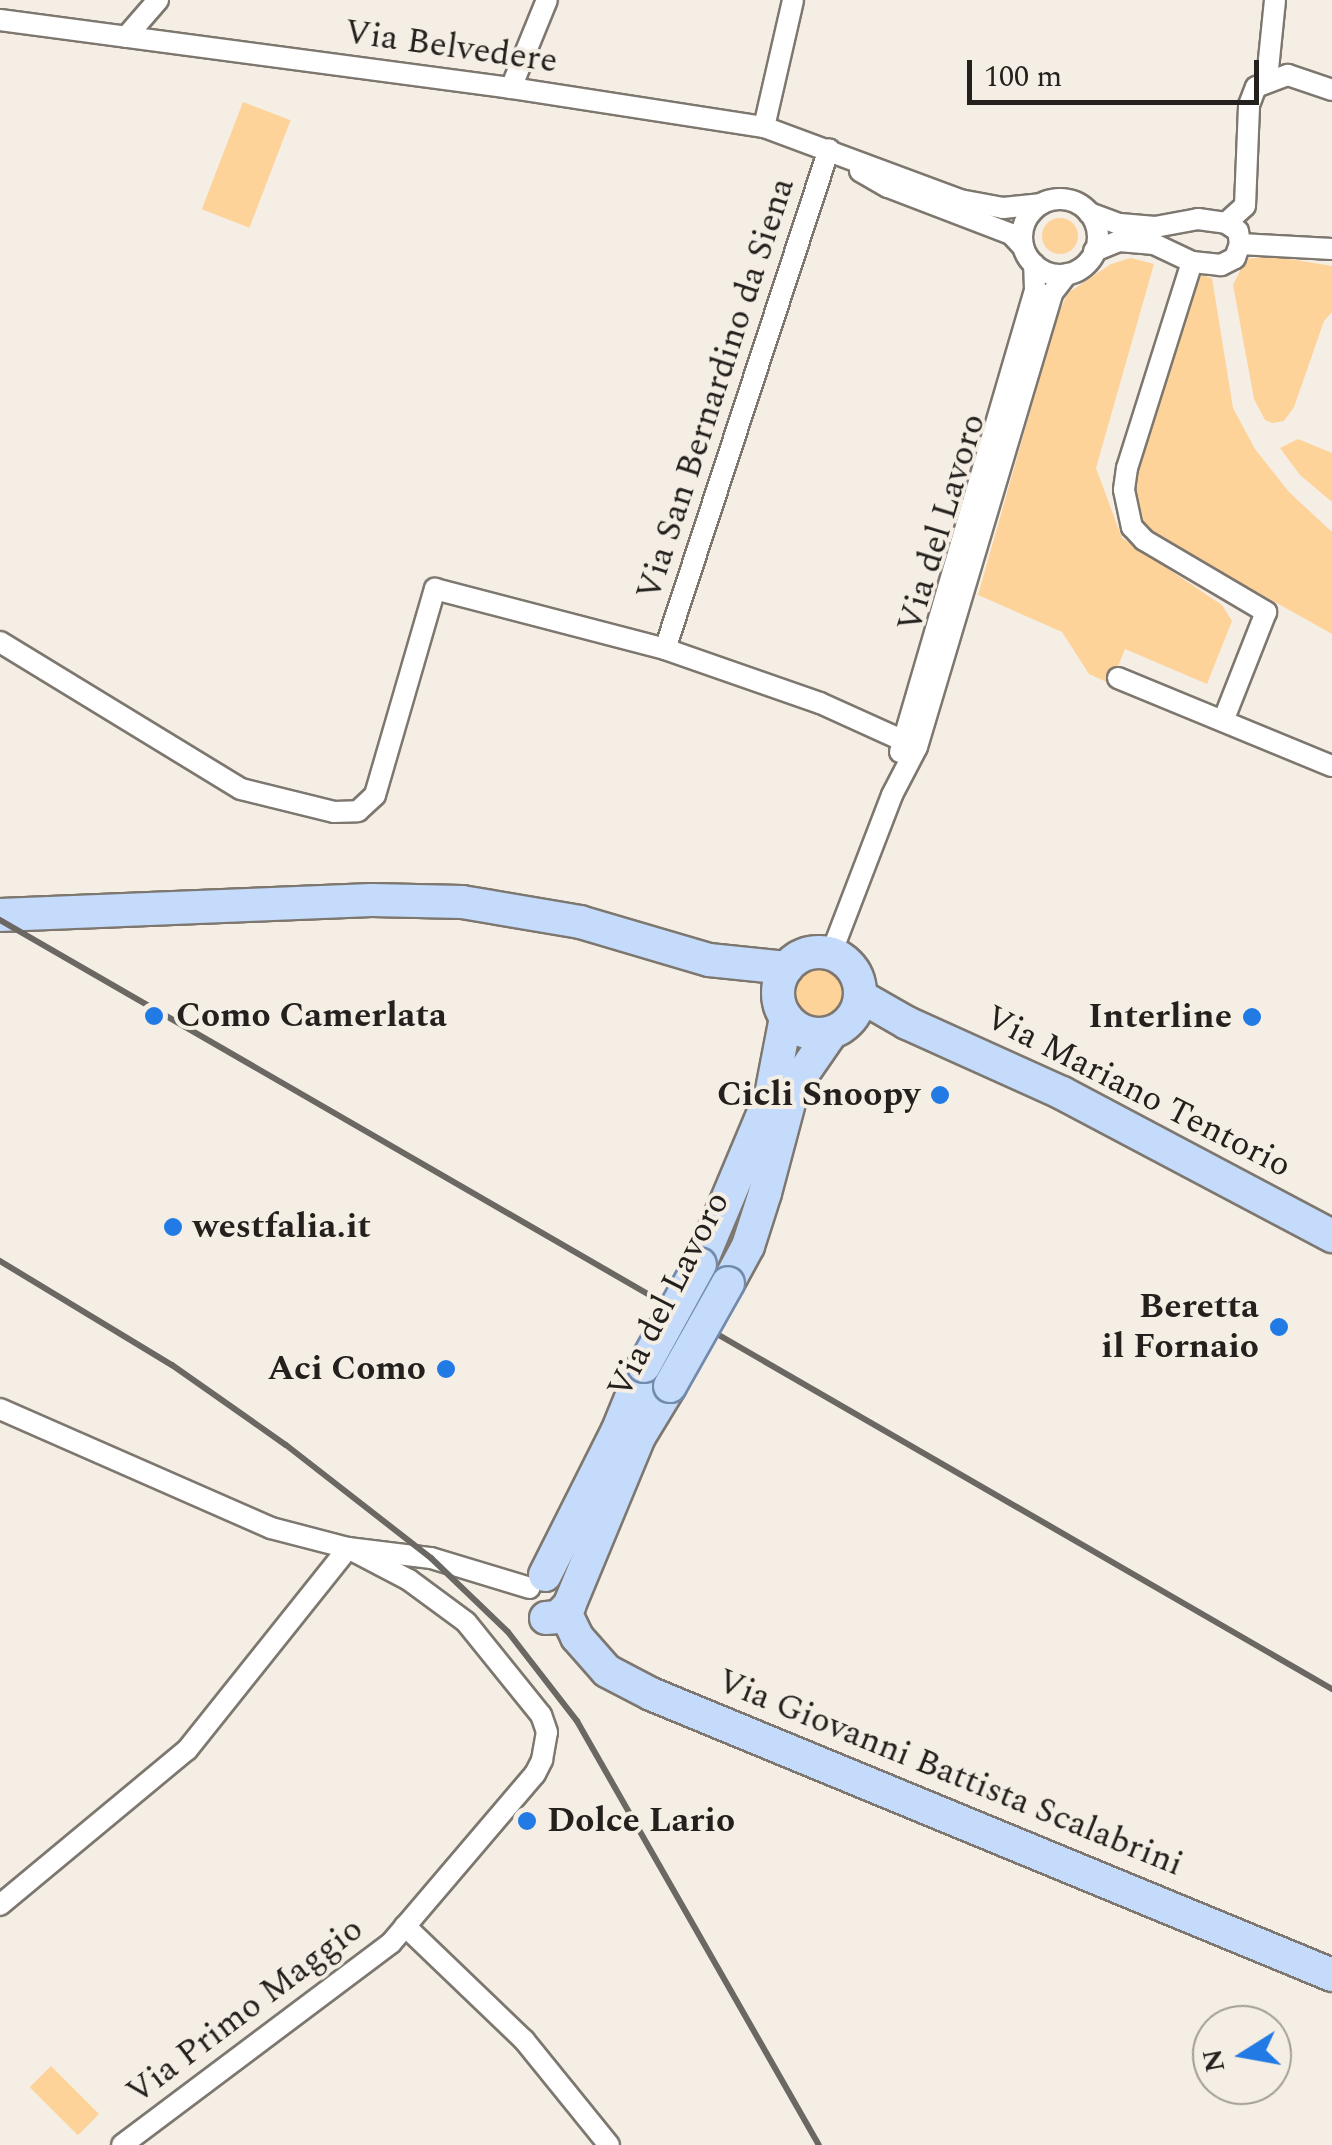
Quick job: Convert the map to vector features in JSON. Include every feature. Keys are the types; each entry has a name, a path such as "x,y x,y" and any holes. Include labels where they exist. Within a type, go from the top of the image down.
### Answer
{"main road":[{"path":"0,915 372,900 462,902 580,922 709,960 784,993 806,1032 847,1016 853,970 831,954 807,954 784,993"},
{"name":"Via del Lavoro","path":"551,1598 639,1438 657,1376 700,1264 771,1095 784,993"},
{"name":"Via del Lavoro","path":"657,1376 728,1283 748,1246 795,1084 847,1016"},
{"name":"Via Mariano Tentorio","path":"847,1016 907,1023 1062,1093 1332,1236"},
{"name":"Via Giovanni Battista Scalabrini","path":"551,1598 577,1637 607,1671 650,1694 1332,1974"}],"street":[{"path":"126,37 158,0"},
{"path":"512,88 547,0"},
{"path":"764,127 792,0"},
{"path":"1267,79 1275,0"},
{"name":"Via Belvedere","path":"0,20 512,88 764,127 982,206 1040,204"},
{"path":"1226,223 1245,206 1249,105 1256,87 1267,79 1288,75 1332,90"},
{"name":"Via Belvedere","path":"829,150 888,187 1012,234 1028,255"},
{"name":"Via San Bernardino da Siena","path":"665,649 829,150"},
{"path":"1068,200 1088,213 1120,224 1154,227 1182,221 1226,223 1238,231 1240,244 1234,258 1222,266 1184,258 1154,244 1119,241 1094,251 1080,269 1067,274 1053,274 1028,255 1027,217 1040,204 1068,200"},
{"path":"1088,213 1097,228 1094,251"},
{"path":"1182,221 1172,232 1184,258 1124,490 1132,527 1144,540 1266,612 1223,721"},
{"path":"1240,244 1332,249"},
{"name":"Via del Lavoro","path":"892,794 902,740 1035,289 1028,255"},
{"name":"Via del Lavoro","path":"831,954 892,794 917,747 1053,292 1067,274"},
{"name":"Via San Bernardino da Siena","path":"0,642 242,789 334,812 358,811 375,795 436,590 665,649 820,702 902,740"},
{"path":"1118,678 1332,766"},
{"path":"0,1409 271,1528 348,1548 431,1558 551,1598"},
{"path":"0,1905 188,1750 348,1548"},
{"name":"Via Primo Maggio","path":"122,2145 391,1942 535,1774 548,1732 531,1696 466,1622 409,1580 348,1548"},
{"name":"Via Primo Maggio","path":"405,1926 524,2040 609,2145"}],"shaded area":[{"path":"243,102 291,120 249,228 202,209"},
{"path":"1060,218 1073,223 1078,236 1073,249 1060,254 1047,249 1042,236 1047,223"},
{"path":"1272,256 1332,266 1332,312 1324,321 1294,407 1284,421 1273,423 1265,420 1254,399 1233,285 1246,259"},
{"path":"1131,258 1154,264 1096,468 1122,538 1222,605 1232,621 1207,684 1125,649 1111,684 1089,674 1062,632 978,595 1057,317 1068,293 1111,264"},
{"path":"1197,274 1212,278 1233,408 1255,449 1289,492 1332,532 1332,634 1155,535 1141,518 1135,488 1138,462"},
{"path":"1298,439 1332,453 1332,502 1300,475 1280,448"},
{"path":"819,969 837,976 844,994 837,1012 819,1019 801,1012 794,994 801,976"},
{"path":"51,2066 99,2114 78,2135 30,2087"}],"railway":[{"path":"0,920 1332,1689"},
{"path":"0,1261 172,1365 286,1445 431,1558 508,1632 577,1721 819,2145"}],"place":[{"name":"Como Camerlata","path":"154,1016"},
{"name":"Interline","path":"1252,1017"},
{"name":"Cicli Snoopy","path":"940,1095"},
{"name":"westfalia.it","path":"173,1227"},
{"name":"Beretta il Fornaio","path":"1279,1327"},
{"name":"Aci Como","path":"446,1369"},
{"name":"Dolce Lario","path":"527,1821"}]}
